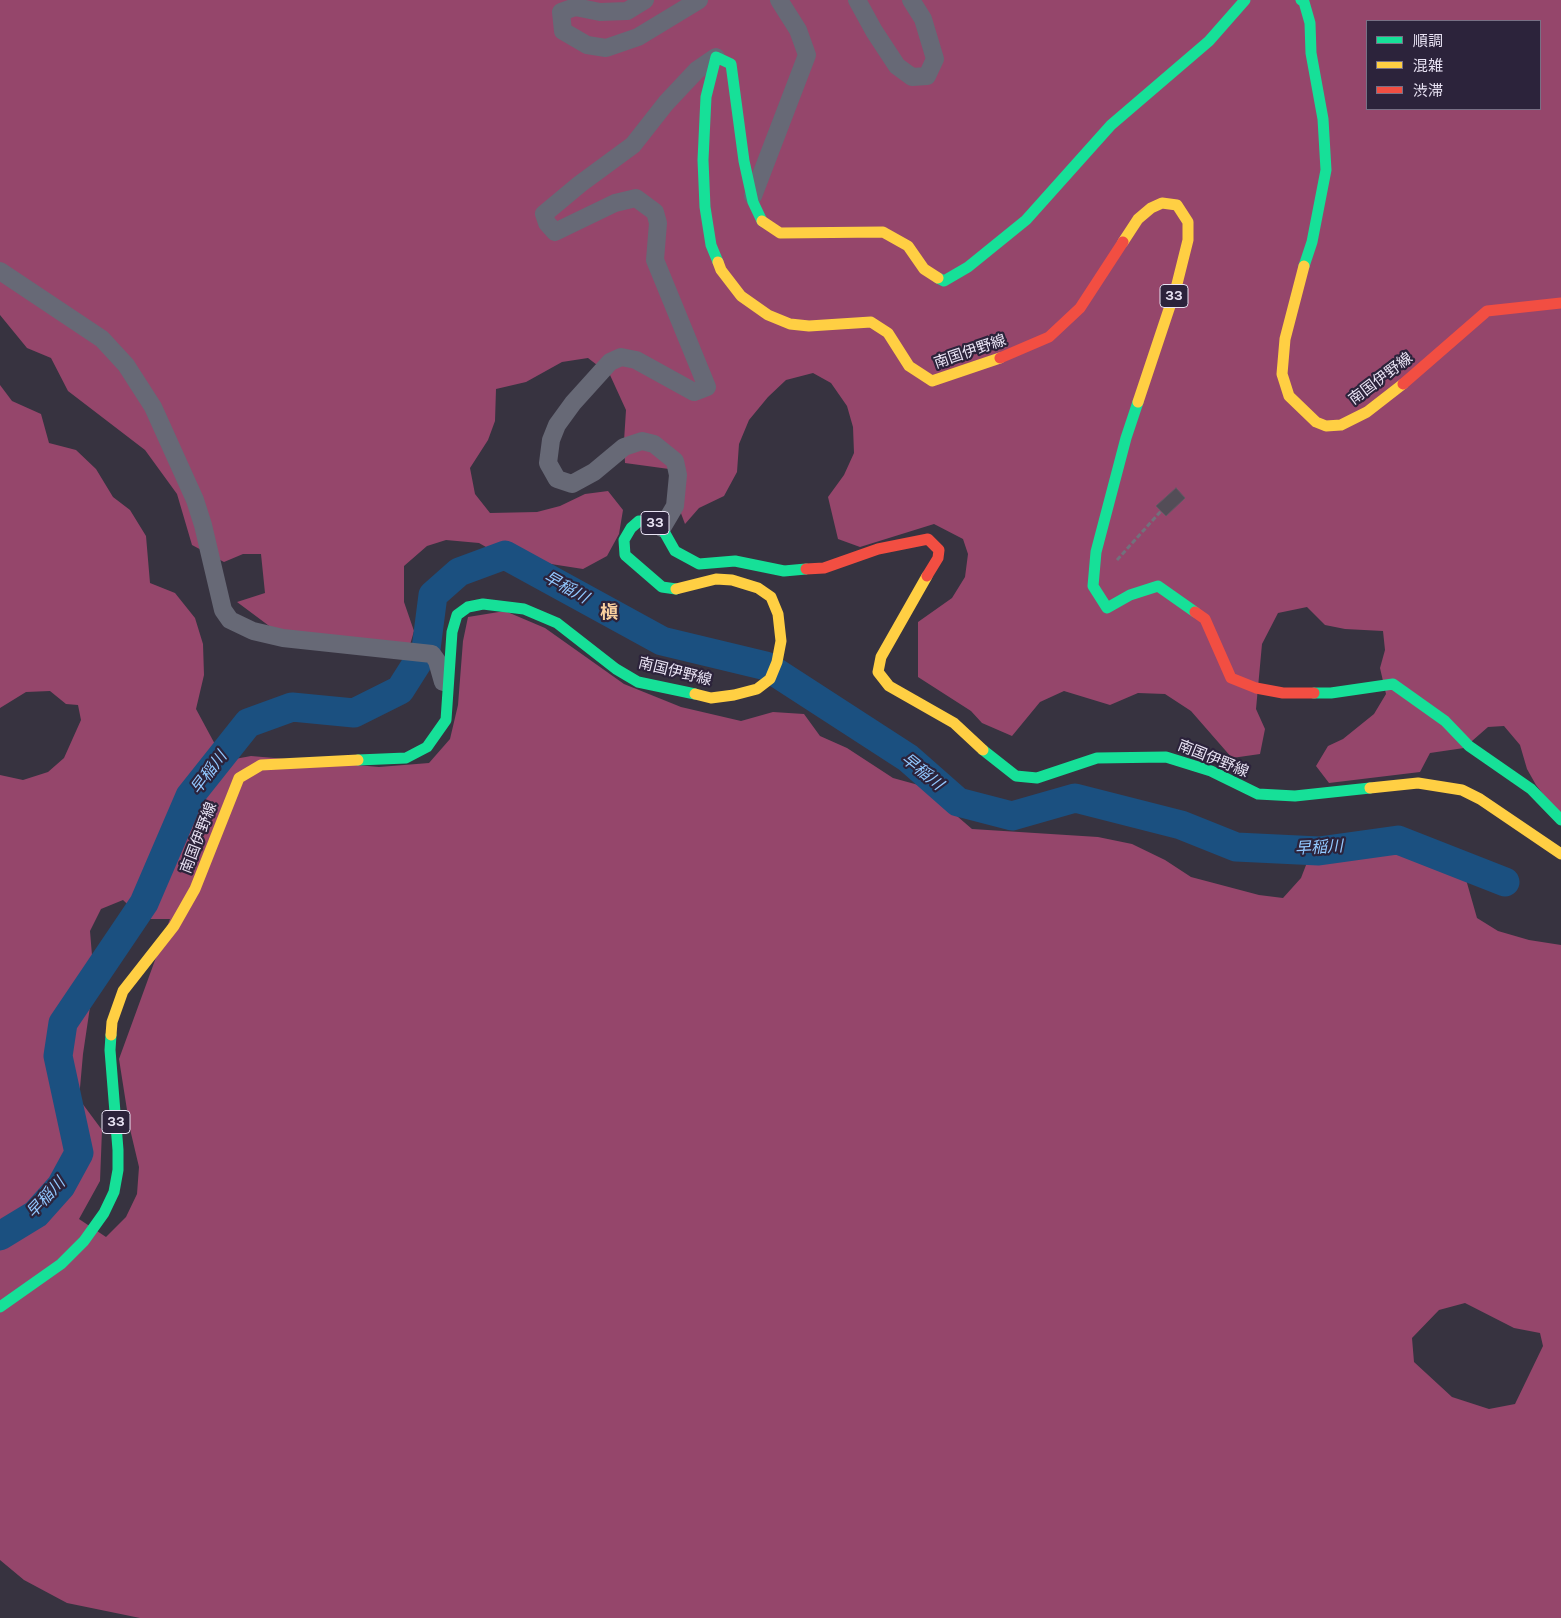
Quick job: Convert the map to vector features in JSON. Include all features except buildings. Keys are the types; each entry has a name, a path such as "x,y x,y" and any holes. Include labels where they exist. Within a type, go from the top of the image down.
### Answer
{"main road":[{"path":"716,57 731,64 744,161 762,221 780,233 884,232 908,246 924,269 944,282 968,267 1026,220 1111,125 1209,41 1245,0"},
{"name":"南国伊野線","path":"1301,0 1304,2 1310,23 1311,53 1323,119 1326,170 1312,242 1298,286 1285,339 1282,374 1289,396 1316,422 1326,426 1341,425 1367,412 1487,311 1561,304"},
{"name":"南国伊野線","path":"716,57 706,97 703,160 705,208 711,245 721,270 741,296 768,315 790,324 809,326 870,322 888,333 909,366 932,381 1013,354 1049,337 1080,308 1138,219 1151,208 1162,203 1177,205 1188,222 1188,240 1176,288 1126,438 1096,552 1093,586 1107,608 1130,595 1158,586 1205,619 1231,678 1256,688 1283,693 1331,693 1393,684 1445,721 1469,746 1531,789 1561,820"},
{"name":"南国伊野線","path":"0,1308 61,1264 84,1241 104,1213 114,1192 118,1170 118,1150 110,1050 112,1022 123,991 174,926 195,889 239,778 261,765 406,758 427,748 446,720 452,632 457,616 468,607 483,604 524,610 556,623 616,669 638,682 711,698 757,689 770,679 777,662 781,641 778,614 770,597 758,588 732,580 716,579 674,589 662,586 625,554 624,540 631,528 639,521 654,522 662,528 676,551 699,564 735,561 784,571 824,568 878,549 928,539 939,550 938,558 880,657 878,672 888,686 954,723 1001,766 1016,776 1037,778 1098,758 1166,756 1211,771 1258,794 1295,796 1418,783 1462,790 1480,799 1561,854"}],"street":[{"path":"644,0 627,11 600,12 575,7 562,12 563,31 587,45 606,48 638,37 699,0"},
{"path":"753,196 807,55 798,30 779,0"},
{"path":"857,0 874,32 898,66 912,77 927,76 935,59 923,19 911,0"},
{"path":"662,528 675,506 678,475 675,461 654,444 642,441 624,447 594,472 572,484 556,479 548,463 550,440 557,425 573,403 610,362 621,357 636,360 694,392 707,387 655,260 658,223 655,212 636,198 614,203 555,232 547,223 544,214 580,184 633,145 666,103 698,70 716,57"},
{"path":"0,272 102,339 126,365 153,407 195,500 224,610 230,620 253,631 283,638 432,654 438,661 448,701"}],"path":[{"path":"1112,566 1162,511"}],"shaded area":[{"path":"0,0 1561,0 1561,817 1536,785 1527,769 1520,745 1504,726 1488,727 1464,748 1430,753 1420,772 1329,783 1316,766 1328,746 1343,739 1374,714 1386,694 1380,668 1385,650 1383,631 1345,629 1325,625 1307,607 1278,613 1262,644 1256,709 1265,729 1260,754 1232,758 1191,711 1165,694 1138,693 1110,705 1064,691 1040,702 1012,736 982,723 971,711 918,677 918,622 952,598 965,577 968,554 963,539 934,524 860,547 838,539 828,497 844,475 854,453 853,427 847,406 831,383 813,373 786,380 768,397 749,420 739,444 737,472 724,496 699,508 685,524 676,500 669,469 625,463 626,410 610,375 588,358 562,362 526,382 496,389 495,421 488,440 470,468 475,494 490,513 537,512 560,506 585,494 608,491 623,510 619,534 607,556 583,569 551,564 531,556 500,555 479,543 446,540 427,546 404,566 404,602 414,631 407,655 288,640 237,602 265,593 261,554 243,554 224,562 192,545 177,494 145,450 68,391 51,358 27,348 0,315"},
{"path":"0,385 12,401 41,414 49,443 76,450 96,469 113,497 130,510 146,536 150,583 175,593 195,618 203,644 204,675 196,709 224,761 251,756 379,767 429,763 450,739 458,705 463,641 468,617 505,611 545,628 624,684 681,707 741,721 773,712 804,714 820,736 847,748 893,778 922,786 972,829 1098,837 1132,844 1165,860 1191,877 1259,895 1283,898 1301,878 1313,847 1335,837 1374,844 1403,855 1433,860 1465,876 1477,918 1498,931 1529,940 1561,945 1561,1618 140,1618 67,1603 24,1580 0,1560 0,775 23,780 48,772 64,758 81,720 78,705 66,704 50,691 26,692 0,708","holes":["123,900 143,919 170,919 119,1059 130,1129 139,1167 137,1194 126,1217 106,1237 79,1219 100,1181 102,1130 79,1099 83,1054 94,980 90,931 101,909","1465,1303 1514,1328 1540,1333 1543,1346 1515,1404 1489,1409 1452,1397 1414,1362 1412,1338 1439,1310"]}],"waterway":[{"name":"早稲川","path":"0,1236 36,1214 61,1186 79,1153 58,1056 63,1023 144,903 190,796 248,723 292,707 354,713 400,690 426,649 433,595 459,572 505,555 662,641 766,666 908,758 958,802 1012,816 1075,798 1181,825 1236,847 1319,851 1398,840 1505,882"}],"traffic: fast":[{"path":"938,278 944,281 968,267 1026,220 1111,125 1209,41 1245,0"},
{"path":"1301,0 1304,2 1310,23 1311,53 1323,119 1326,170 1312,242 1304,266"},
{"path":"718,262 711,245 705,207 703,160 706,97 716,57 731,64 744,161 753,202 762,221"},
{"path":"1138,402 1126,438 1096,552 1093,586 1107,608 1130,595 1158,586 1195,612"},
{"path":"676,589 662,587 625,555 624,540 631,528 639,521 654,522 662,528 675,551 699,564 735,561 784,571 806,569"},
{"path":"358,760 406,758 427,747 446,720 452,632 457,615 468,607 483,604 524,609 557,623 616,669 638,682 695,694"},
{"path":"1314,693 1331,693 1393,684 1445,721 1469,746 1531,789 1561,820"},
{"path":"983,750 1016,776 1037,778 1097,758 1166,757 1211,771 1258,794 1295,796 1370,788"},
{"path":"0,1307 61,1264 84,1241 104,1213 114,1192 118,1170 118,1150 110,1050 111,1035"}],"traffic: slow":[{"path":"1123,242 1138,219 1151,208 1162,203 1177,205 1188,222 1188,240 1176,288 1138,402"},
{"path":"762,221 780,233 883,232 908,246 924,269 938,278"},
{"path":"718,262 721,270 741,296 768,315 790,324 809,326 871,322 888,333 909,366 932,381 1000,358"},
{"path":"1304,266 1285,339 1282,374 1289,396 1316,422 1326,426 1341,425 1367,412 1403,384"},
{"path":"927,576 881,657 878,672 889,686 954,723 983,750"},
{"path":"676,589 716,579 732,580 758,588 771,597 778,614 781,641 777,662 770,679 757,689 734,695 711,698 695,694"},
{"path":"111,1035 112,1022 123,991 174,926 195,889 239,778 261,765 358,760"},
{"path":"1370,788 1418,783 1462,790 1480,799 1561,854"}],"traffic: jam":[{"path":"1000,358 1049,337 1080,308 1123,242"},
{"path":"1403,384 1487,311 1561,303"},
{"path":"806,569 824,568 878,549 928,539 939,550 938,558 927,576"},
{"path":"1195,612 1205,619 1231,678 1256,688 1283,693 1314,693"}],"district":[{"name":"槇","path":"609,613"}]}
